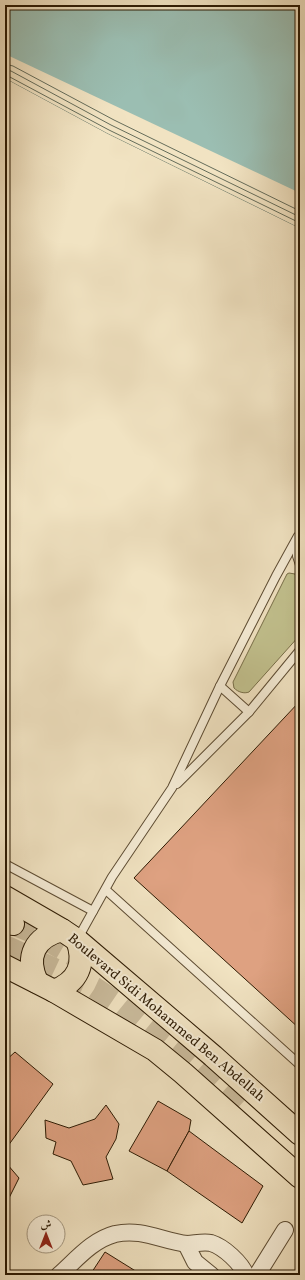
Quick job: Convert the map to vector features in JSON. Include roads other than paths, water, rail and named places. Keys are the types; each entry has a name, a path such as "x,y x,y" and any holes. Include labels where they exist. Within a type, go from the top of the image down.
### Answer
{"main road":[{"name":"Boulevard Sidi Mohammed Ben Abdellah","path":"5,898 69,935 213,1056 300,1134"},
{"path":"50,933 69,935 81,950 81,961 78,971 72,980 64,987 45,986 32,971 31,960 34,949 41,939 50,933"},
{"path":"5,966 45,986 155,1050 300,1176"}],"street":[{"path":"258,1275 285,1230"},
{"path":"59,1275 95,1243 115,1234 142,1233 186,1244 211,1243 228,1252 238,1262 246,1275"},
{"path":"186,1244 195,1262 211,1275"}],"lane":[{"path":"299,534 296,546 300,565"},
{"path":"69,935 93,911 112,877 172,788 220,686 299,534"},
{"path":"172,788 249,712 300,650"},
{"path":"220,686 249,712"},
{"path":"5,864 93,911"},
{"path":"106,890 300,1065"}],"water":[{"path":"5,5 300,5 300,228 107,133 5,78"}],"tunnel":[{"path":"13,924 37,934 95,968"},
{"path":"5,946 95,988 120,1005 183,1057 240,1109"}]}
